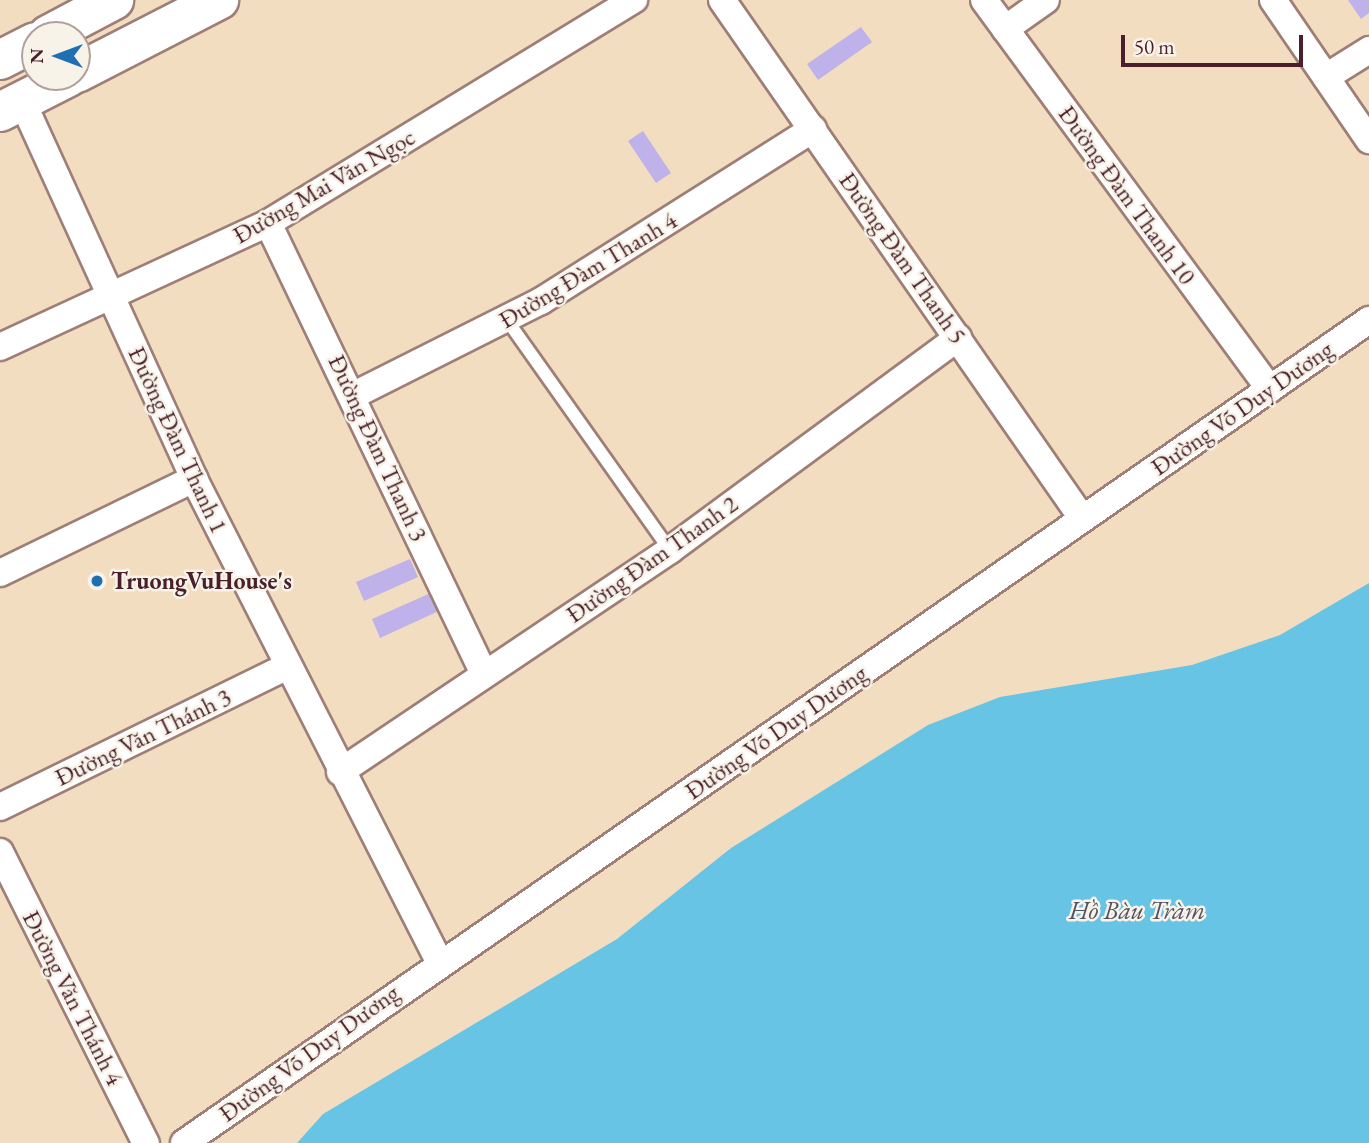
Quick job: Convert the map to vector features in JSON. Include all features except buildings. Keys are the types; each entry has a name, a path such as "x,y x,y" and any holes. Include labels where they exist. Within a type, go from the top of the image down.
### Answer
{"highway":[{"path":"74,21 114,0"},
{"path":"91,66 219,0"},
{"path":"0,60 21,49"},
{"path":"11,107 42,91"}],"street":[{"name":"Đường Mai Văn Ngọc","path":"0,347 268,223 634,0"},
{"name":"Đường Đàm Thanh 5","path":"722,0 1082,518"},
{"name":"Đường Đàm Thanh 10","path":"985,0 1269,388"},
{"path":"1005,29 1046,0"},
{"path":"1273,0 1369,140"},
{"path":"1326,78 1369,50"},
{"name":"Đường Đàm Thanh 1","path":"11,107 111,295 194,479 286,667 439,961"},
{"name":"Đường Đàm Thanh 4","path":"354,395 507,320 813,129"},
{"name":"Đường Đàm Thanh 3","path":"268,223 354,395 484,674"},
{"name":"Đường Võ Duy Dương","path":"184,1143 439,961 636,832 1369,320"},
{"name":"Đường Đàm Thanh 2","path":"340,772 670,550 958,338"},
{"path":"0,573 194,479"},
{"name":"Đường Văn Thánh 3","path":"0,807 286,667"},
{"name":"Đường Văn Thánh 4","path":"0,852 146,1143"}],"lane":[{"path":"507,320 670,550"}],"water":[{"name":"Hồ Bàu Tràm","path":"1369,583 1369,1143 297,1143 323,1114 617,939 731,848 928,725 1000,697 1192,665 1280,635"}],"place":[{"name":"TruongVuHouse's","path":"97,581"}]}
